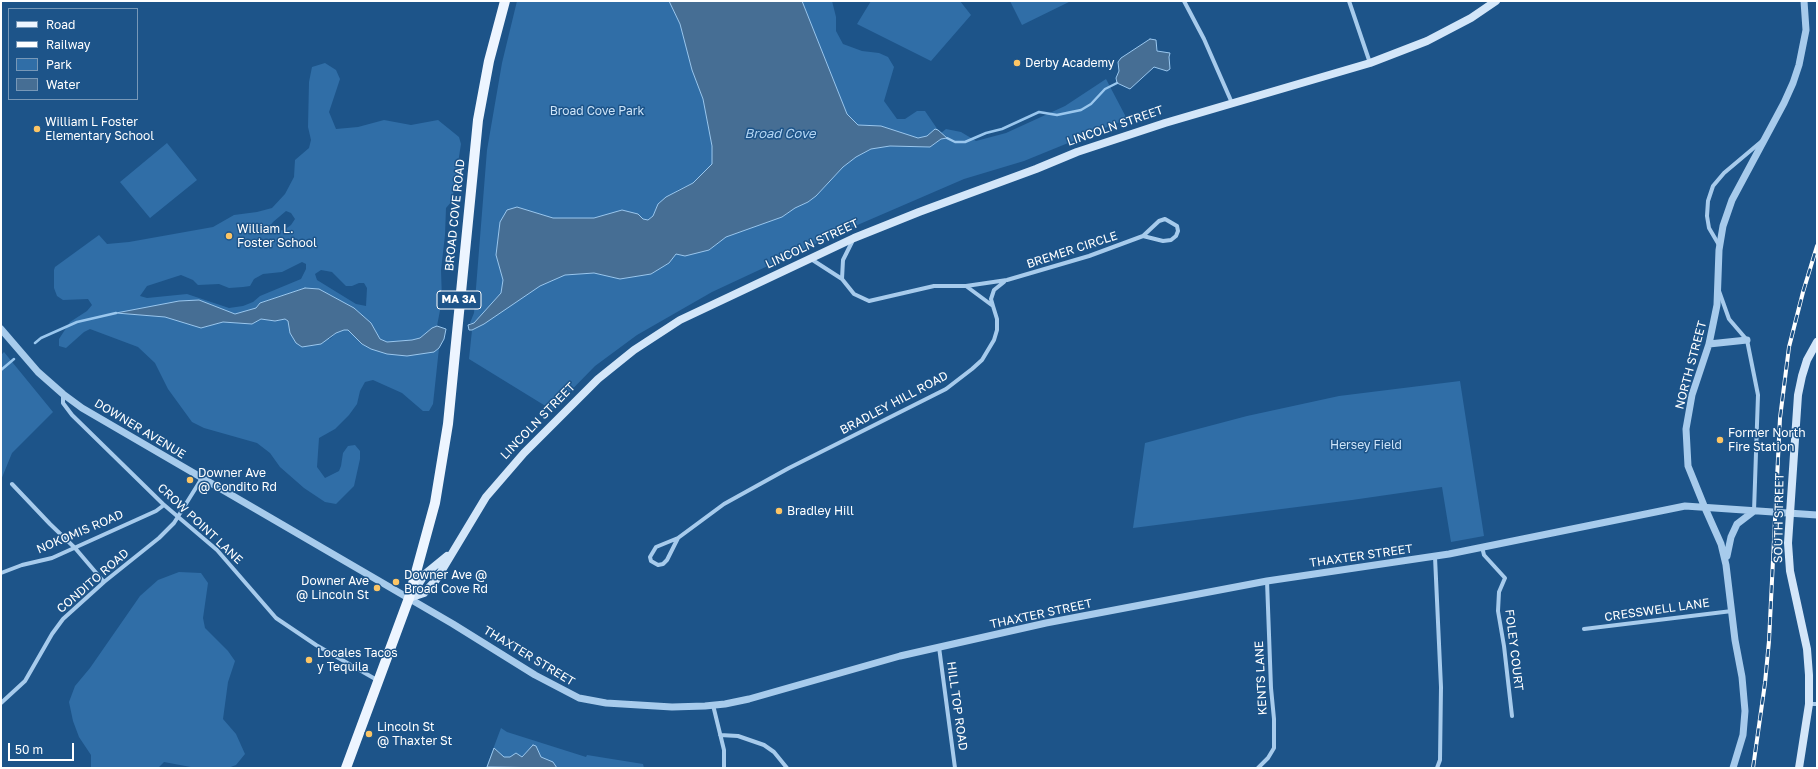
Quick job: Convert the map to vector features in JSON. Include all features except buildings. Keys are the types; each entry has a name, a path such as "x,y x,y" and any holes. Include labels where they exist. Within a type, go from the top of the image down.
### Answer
{"main road":[{"name":"BROAD COVE ROAD","path":"409,598 426,540 442,468 478,120 489,61 505,1"},
{"name":"LINCOLN STREET","path":"409,598 424,593 436,580 486,497 504,475 583,393 634,350 680,320 854,238 919,212 1078,152 1165,123 1370,62 1427,41 1471,18 1496,1"},
{"name":"SOUTH STREET","path":"1799,768 1813,704 1807,649 1789,556 1790,514 1798,395 1803,371 1817,342"},
{"path":"409,598 425,574 454,549"},
{"name":"MA 3A","path":"346,768 409,598"}],"street":[{"path":"1184,1 1204,39 1232,103"},
{"path":"1349,1 1370,62"},
{"name":"NORTH STREET","path":"1732,768 1743,735 1745,710 1742,677 1735,640 1722,544 1688,466 1686,429 1692,395 1709,344 1717,305 1719,246 1723,226 1732,200 1784,103 1799,65 1806,30 1804,1"},
{"path":"1719,246 1709,228 1708,201 1713,186 1724,173 1765,138"},
{"name":"BREMER CIRCLE","path":"966,286 1007,280 1089,256 1143,236 1159,221 1165,220 1172,222 1177,226 1176,236 1171,240 1163,241 1143,236"},
{"path":"842,279 843,260 854,238"},
{"path":"810,259 842,279 854,294 869,301 934,286 948,285 966,286 993,306"},
{"name":"BREMER CIRCLE","path":"993,306 991,299 994,290 1007,280"},
{"path":"1718,287 1730,319 1747,340 1758,395 1754,511 1734,528 1728,547 1726,565"},
{"name":"BRADLEY HILL ROAD","path":"678,538 667,560 658,566 651,561 650,556 656,547 678,538 709,514 740,494 946,389 972,370 988,352 997,330 997,319 993,306"},
{"name":"DOWNER AVENUE","path":"1,329 30,363 63,394 93,414 409,598"},
{"path":"1709,344 1747,340"},
{"name":"CROW POINT LANE","path":"63,394 63,403 72,415 164,505 224,558 267,609 285,625 316,645 379,681"},
{"name":"CONDITO ROAD","path":"1,703 25,680 52,634 63,619 104,582 159,538 179,517 202,478"},
{"path":"12,484 75,548 104,582"},
{"name":"NOKOMIS ROAD","path":"1,573 22,565 52,558 156,511 164,505"},
{"name":"THAXTER STREET","path":"409,598 535,675 579,698 606,703 672,707 713,705 749,699 900,656 1046,623 1267,581 1435,557 1685,506 1817,515"},
{"name":"FOLEY COURT","path":"1482,547 1484,555 1504,578 1499,592 1498,611 1504,646 1512,716"},
{"path":"1435,557 1441,687 1440,760 1437,768"},
{"name":"KENTS LANE","path":"1258,768 1268,758 1274,748 1274,719 1271,688 1267,581"},
{"name":"CRESSWELL LANE","path":"1584,629 1732,611"},
{"name":"HILL TOP ROAD","path":"939,647 955,768"},
{"path":"713,705 724,750 724,768"},
{"path":"720,735 738,736 764,745 774,752 786,768"}],"green space":[{"name":"Broad Cove Park","path":"517,1 669,1 680,24 692,70 703,99 712,146 712,164 693,183 678,190 658,204 653,216 648,220 643,219 638,214 622,210 594,218 553,218 517,207 500,222 496,255 503,280 501,293 474,323 470,323 474,313 487,150 502,63"},
{"path":"802,1 832,1 836,17 836,31 843,44 862,51 879,53 888,57 894,67 884,101 897,119 905,119 917,111 925,111 938,130 935,129 927,136 918,138 881,126 858,125 847,114"},
{"path":"871,1 960,1 971,15 931,61 857,24"},
{"path":"1010,1 1071,1 1022,25"},
{"path":"325,63 336,70 340,79 329,112 336,129 358,127 384,120 411,125 438,120 459,137 461,144 452,201 446,208 441,270 442,300 437,326 432,328 420,338 387,342 380,339 371,323 354,308 319,289 305,288 260,303 256,308 235,314 199,300 179,301 118,313 165,317 201,328 223,322 252,324 261,319 275,321 285,319 288,321 290,333 293,337 330,339 336,333 348,330 362,344 371,349 434,352 439,348 433,404 429,411 423,411 402,393 373,380 365,382 360,391 357,404 349,415 335,429 319,438 317,467 325,478 339,471 343,453 348,446 355,445 360,451 360,459 354,486 336,504 325,502 304,488 280,467 270,453 257,443 204,428 192,422 168,389 155,363 138,347 90,329 84,332 66,348 59,346 59,339 70,322 87,311 92,305 88,299 63,300 57,296 54,288 55,267 99,235 107,244 129,242 213,227 234,215 257,212 272,208 285,194 294,177 295,160 309,148 311,140 308,127 309,82 312,67","holes":["286,211 291,213 295,219 291,225 284,230 275,231 270,226","302,262 306,264 306,269 301,279 260,296 253,302 243,306 229,308 187,294 147,298 140,296 147,286 181,275 193,280 198,285 219,284 229,288 250,286 254,279 263,274 282,272","321,270 332,272 346,286 364,283 367,288 366,306 356,304 317,280 315,274"]},
{"path":"1106,79 1127,119 1024,161 964,179 832,236 712,292 637,335 595,366 552,410 469,359 472,330 540,286 565,275 594,273 620,279 651,274 669,263 676,254 685,256 709,250 726,237 782,217 816,196 843,167 856,157 871,149 890,146 930,147 941,139 946,138 941,133 946,129 961,132 976,141 1006,133 1065,106"},
{"path":"167,143 197,180 150,218 120,182"},
{"path":"4,352 53,412 12,453 1,480 1,355"},
{"name":"Hersey Field","path":"1460,381 1484,536 1451,542 1442,487 1133,528 1145,443 1247,416 1339,396"},
{"path":"179,572 201,573 208,583 203,618 205,628 228,651 235,661 228,682 223,719 236,734 245,754 236,765 228,768 196,768 164,762 158,768 91,768 91,755 79,737 73,721 69,702 75,686 90,668 140,596 158,580"},
{"path":"501,728 507,732 586,757 587,755 643,764 644,768 486,768"}],"water":[{"name":"Broad Cove","path":"669,1 802,1 847,114 858,125 881,126 918,138 927,136 935,129 947,138 941,139 930,147 890,146 871,149 856,157 843,167 816,196 808,202 795,208 782,217 726,237 709,250 685,256 676,254 669,263 651,274 620,279 594,273 565,275 540,286 484,324 469,330 468,325 474,323 501,293 503,280 496,255 500,222 507,210 517,207 553,218 594,218 622,210 638,214 643,219 648,220 653,216 658,204 666,197 693,183 712,164 712,146 703,99 692,70 680,24"},
{"path":"1150,39 1156,40 1157,51 1170,53 1170,69 1167,71 1154,67 1130,89 1117,83 1116,78 1119,71 1118,62 1121,58"},
{"path":"305,288 319,289 354,308 371,323 380,339 387,342 420,338 432,328 437,326 446,329 444,339 439,348 434,352 407,356 387,354 371,349 362,344 348,330 336,333 321,344 302,347 296,343 290,333 288,321 285,319 275,321 261,319 252,324 223,322 201,328 165,317 116,313 179,301 199,300 235,314 256,308 260,303"},
{"path":"533,745 536,746 541,757 553,762 557,768 487,767 494,748 504,757 510,757 516,753 522,757"}],"waterway":[{"path":"947,138 955,142 965,142 986,133 1002,129 1039,112 1057,115 1081,110 1091,104 1105,89 1117,83"},
{"path":"35,343 41,338 77,322 116,313"},
{"path":"1,370 14,359"}],"railway":[{"path":"1753,768 1765,683 1769,641 1780,418 1789,347 1803,292 1817,246"}],"place":[{"name":"Derby Academy","path":"1017,63"},
{"name":"William L Foster Elementary School","path":"37,129"},
{"name":"William L. Foster School","path":"229,236"},
{"name":"Former North Fire Station","path":"1720,440"},
{"name":"Downer Ave @ Condito Rd","path":"190,480"},
{"name":"Bradley Hill","path":"779,511"},
{"name":"Downer Ave @ Broad Cove Rd","path":"396,582"},
{"name":"Downer Ave @ Lincoln St","path":"377,588"},
{"name":"Locales Tacos y Tequila","path":"309,660"},
{"name":"Lincoln St @ Thaxter St","path":"369,734"}]}
